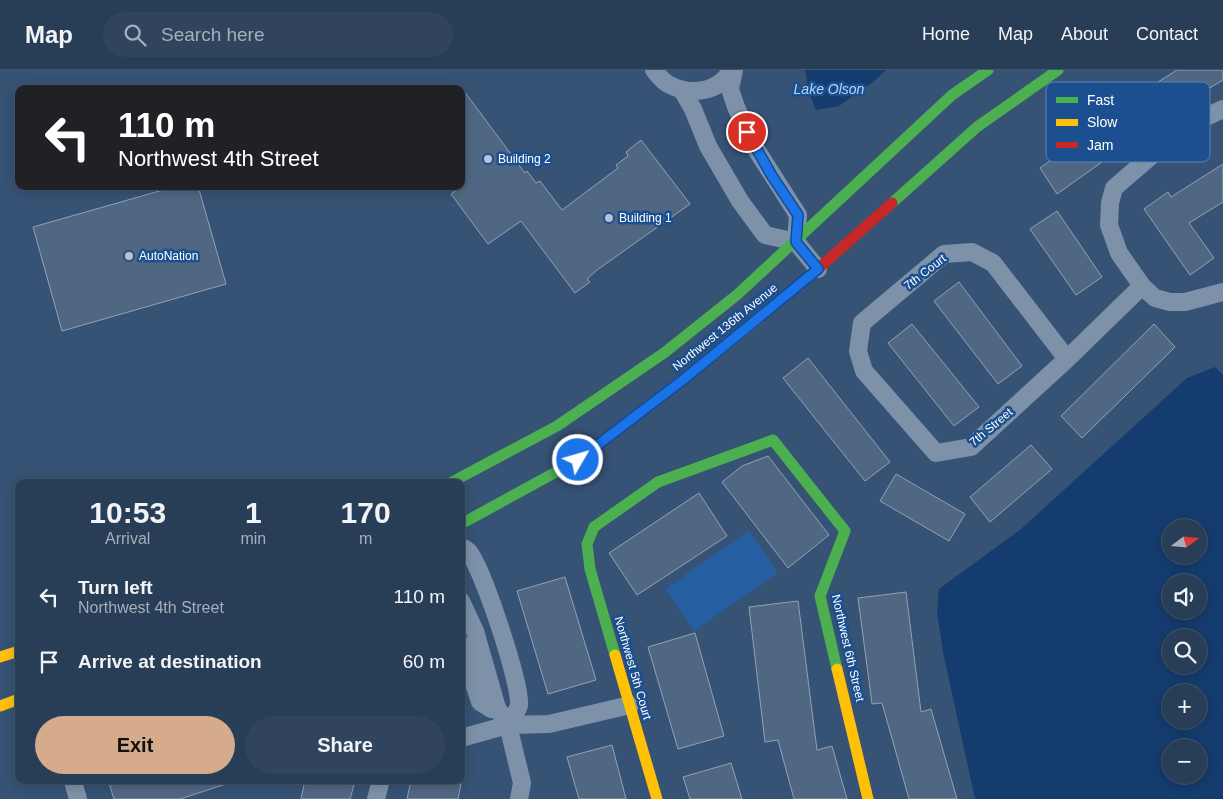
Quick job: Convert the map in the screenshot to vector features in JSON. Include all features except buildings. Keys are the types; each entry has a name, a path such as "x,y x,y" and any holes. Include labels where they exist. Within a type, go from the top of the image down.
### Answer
{"street":[{"path":"654,70 668,84 690,92 705,90 718,84 732,70"},
{"path":"732,70 730,89 752,143 798,215 796,242"},
{"name":"Northwest 136th Avenue","path":"458,479 556,426 664,353 738,294 952,96 988,70"},
{"name":"Northwest 136th Avenue","path":"465,522 578,460 684,379 818,269 977,127 1058,70"},
{"path":"682,90 693,109 708,146 750,216 765,235 796,242 818,269"},
{"path":"1210,115 1223,109"},
{"path":"1144,162 1114,188 1110,203 1109,225 1119,253 1142,286 1155,298 1170,302 1185,302 1223,292"},
{"name":"7th Court","path":"858,351 862,323 944,254 972,252 993,263 1067,359"},
{"path":"1067,359 1142,286"},
{"name":"7th Street","path":"858,351 864,370 936,453 971,447 1067,359"},
{"name":"Northwest 6th Street","path":"587,544 594,527 658,482 773,440 845,531 820,596 868,799"},
{"name":"Northwest 5th Court","path":"587,544 590,569 657,799"},
{"path":"465,550 468,552 481,578 501,630 516,683 519,706 508,725"},
{"path":"465,613 475,631 497,708 508,725 522,783 519,799"},
{"path":"0,657 15,652"},
{"path":"465,656 480,702 491,709 497,708"},
{"path":"487,669 510,661"},
{"path":"0,706 15,700"},
{"path":"465,737 508,725 549,724 630,705"},
{"path":"74,784 78,799"},
{"path":"376,799 380,784"}],"shaded area":[{"path":"749,531 778,573 694,631 665,589"}],"water":[{"name":"Lake Olson","path":"805,70 886,70 873,82 839,106 816,110 809,93"},
{"path":"1215,367 1223,375 1223,799 975,799 943,652 937,611 939,589 1021,529 1187,378"}],"traffic: fast":[{"path":"458,479 557,426 664,353 738,294 952,95 988,70"},
{"path":"892,203 977,127 1058,70"},
{"path":"465,522 578,460 684,379 758,319"},
{"path":"615,655 590,569 587,544 594,527 658,482 773,440 845,531 820,596 837,669"}],"traffic: slow":[{"path":"0,657 15,652"},
{"path":"615,655 657,799"},
{"path":"837,669 868,799"},
{"path":"0,706 15,700"}],"traffic: jam":[{"path":"758,319 892,203"}],"place":[{"name":"Building 2","path":"488,159"},
{"name":"Building 1","path":"609,218"},
{"name":"AutoNation","path":"129,256"}],"route":[{"path":"578,460 684,379 818,269 796,242 798,215 772,176 747,132"}]}
